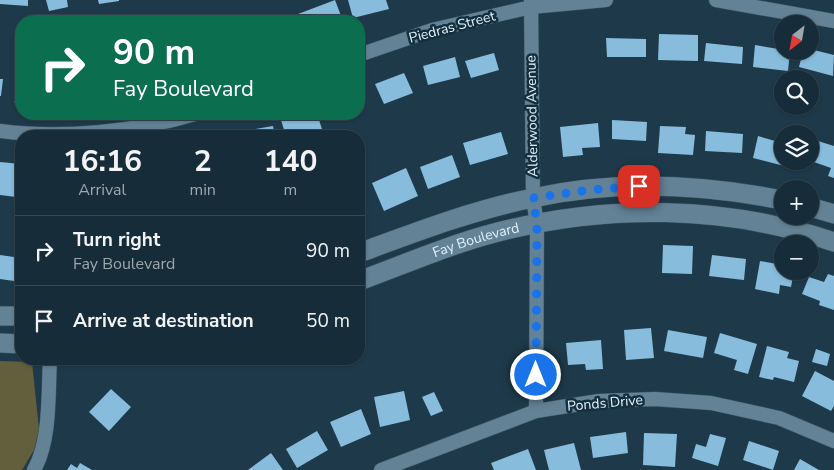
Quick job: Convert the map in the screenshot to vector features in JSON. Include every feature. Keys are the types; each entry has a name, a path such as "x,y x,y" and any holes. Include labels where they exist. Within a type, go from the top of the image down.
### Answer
{"main road":[{"name":"Fay Boulevard","path":"365,251 430,227 533,198 589,190 639,186 710,189 774,199"},
{"path":"819,210 834,214"},
{"name":"Fay Boulevard","path":"365,279 497,232 586,216 669,212 768,223 834,242"},
{"path":"0,316 15,316"},
{"path":"0,343 15,344"}],"street":[{"name":"Piedras Street","path":"365,53 432,30 531,3 606,0"},
{"path":"716,0 834,21"},
{"name":"Alderwood Avenue","path":"531,3 533,198 537,224 536,411"},
{"path":"102,130 176,120"},
{"path":"0,131 15,132"},
{"path":"34,470 38,463 47,424 50,365"},
{"name":"Ponds Drive","path":"381,470 536,411 599,401 655,399 711,403 779,418 834,441"}],"shaded area":[{"path":"0,361 15,361 15,365 32,365 39,429 34,450 22,470 0,470"}],"building":[{"path":"0,0 28,0 28,6 0,4"},
{"path":"46,0 67,0 68,7 49,11"},
{"path":"98,0 119,0 119,1 99,4"},
{"path":"335,0 341,15 298,15"},
{"path":"348,0 386,0 389,9 365,15 352,15"},
{"path":"659,34 698,35 698,61 658,60"},
{"path":"606,38 646,39 646,57 607,57"},
{"path":"706,43 743,47 742,64 704,61"},
{"path":"755,45 774,48 774,60 789,60 788,70 753,67"},
{"path":"819,51 834,55 833,76 819,72 819,70 799,67 801,60 819,60"},
{"path":"494,53 499,70 471,78 465,61"},
{"path":"455,57 460,77 428,85 423,66"},
{"path":"404,73 413,93 384,104 375,84"},
{"path":"0,79 3,79 1,96 0,96"},
{"path":"281,120 319,120 322,129 318,130 284,130"},
{"path":"612,120 647,122 646,141 612,139"},
{"path":"598,123 600,147 582,148 583,155 563,157 560,127"},
{"path":"273,126 274,130 250,130"},
{"path":"660,126 686,127 685,134 695,135 693,155 658,153"},
{"path":"706,131 743,134 742,153 705,151"},
{"path":"501,132 508,154 470,165 463,143"},
{"path":"758,136 774,141 774,163 753,158"},
{"path":"819,141 834,146 834,178 828,176 831,168 819,164"},
{"path":"452,155 460,177 428,189 420,167"},
{"path":"0,162 15,163 15,197 0,195"},
{"path":"406,168 418,196 384,211 372,183"},
{"path":"663,245 693,246 692,274 662,273"},
{"path":"0,255 15,257 15,281 0,279"},
{"path":"712,255 746,259 744,280 709,276"},
{"path":"760,261 774,264 774,280 792,280 791,287 780,285 779,294 755,289"},
{"path":"828,274 834,276 834,310 819,305 820,301 802,294 808,280 824,282"},
{"path":"651,328 654,358 626,360 624,330"},
{"path":"668,330 707,337 703,358 664,351"},
{"path":"720,333 757,344 748,374 734,370 737,360 714,353"},
{"path":"601,340 603,369 586,370 585,364 568,365 566,343"},
{"path":"767,346 789,352 787,358 799,361 794,382 774,377 773,380 759,377"},
{"path":"816,349 830,354 827,366 812,362"},
{"path":"815,371 834,381 834,406 831,411 802,396"},
{"path":"111,389 131,407 109,431 89,412"},
{"path":"404,391 410,420 380,427 374,397"},
{"path":"434,392 443,411 431,416 422,397"},
{"path":"361,409 371,434 341,447 330,422"},
{"path":"317,431 328,450 297,468 286,449"},
{"path":"626,432 628,453 593,458 590,437"},
{"path":"644,433 677,434 675,467 643,465"},
{"path":"710,434 726,438 718,466 692,458 696,444 706,447"},
{"path":"749,441 779,451 773,470 743,460"},
{"path":"574,443 581,470 549,470 544,450"},
{"path":"528,449 536,470 494,470 491,463"},
{"path":"271,453 283,470 248,470"},
{"path":"800,459 819,470 794,470"},
{"path":"80,463 92,470 67,470 71,464 77,468"}],"route":[{"path":"536,375 537,224 533,198 589,190 639,186"}]}
